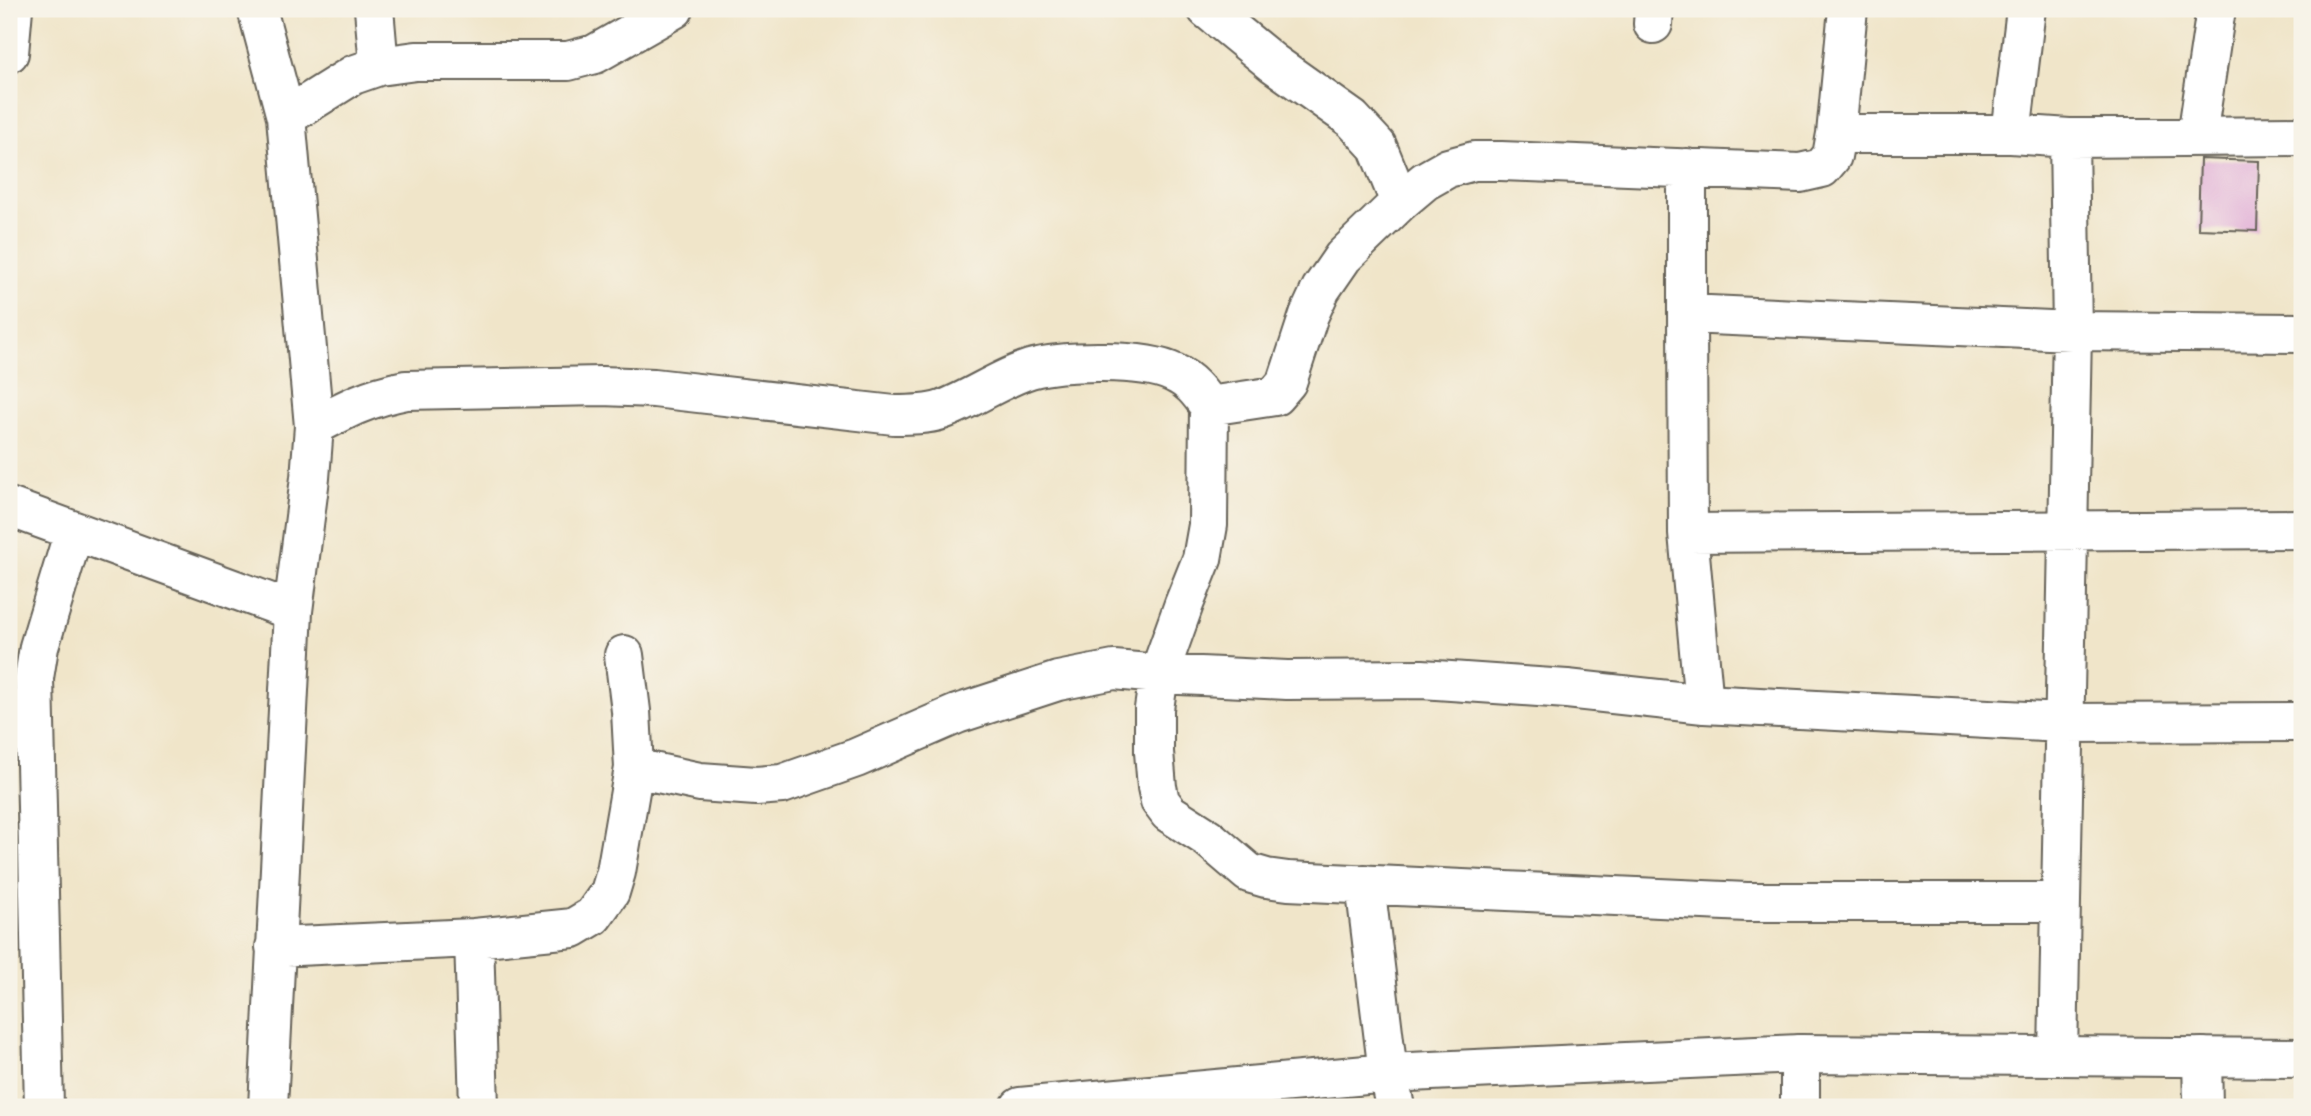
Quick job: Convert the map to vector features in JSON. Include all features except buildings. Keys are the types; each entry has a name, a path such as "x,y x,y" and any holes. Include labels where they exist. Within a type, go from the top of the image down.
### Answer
{"street":[{"path":"9,53 13,9"},
{"path":"257,9 286,117 314,426 293,611 268,1107"},
{"path":"374,9 379,66"},
{"path":"286,117 353,75 379,66 416,61 568,61 595,54 674,9"},
{"path":"1208,9 1273,63 1352,119 1377,146 1400,202"},
{"path":"1209,406 1275,396 1287,382 1309,315 1321,289 1343,257 1425,181 1448,169 1474,161 1800,173 1822,169 1832,156 1836,134 1848,9"},
{"path":"2011,134 2026,9"},
{"path":"2197,136 2216,9"},
{"path":"1836,134 2011,134 2069,138 2302,136"},
{"path":"2059,1056 2072,331 2069,138"},
{"path":"1687,169 1688,533 1704,704"},
{"path":"1686,314 2072,331 2302,333"},
{"path":"314,426 378,395 406,390 602,386 654,388 894,415 918,414 940,411 1008,378 1059,362 1153,366 1174,372 1193,385 1209,406 1208,525 1202,559 1159,674 1154,709 1154,751 1160,801 1169,813 1208,838 1249,873 1288,881 1747,902 2062,902"},
{"path":"9,507 293,611"},
{"path":"1688,533 2302,529"},
{"path":"44,1107 34,678 38,646 74,531"},
{"path":"275,947 474,938 573,928 593,916 610,892 617,872 634,768 624,655"},
{"path":"634,768 700,782 756,786 782,784 856,758 957,714 1058,681 1114,670 1287,680 1422,679 1704,704 2063,723 2302,722"},
{"path":"1365,884 1391,1090"},
{"path":"474,938 479,1107"},
{"path":"1800,1054 1800,1107"},
{"path":"1020,1107 1391,1090 1800,1054 2302,1058"},
{"path":"2202,1057 2203,1107"}]}
